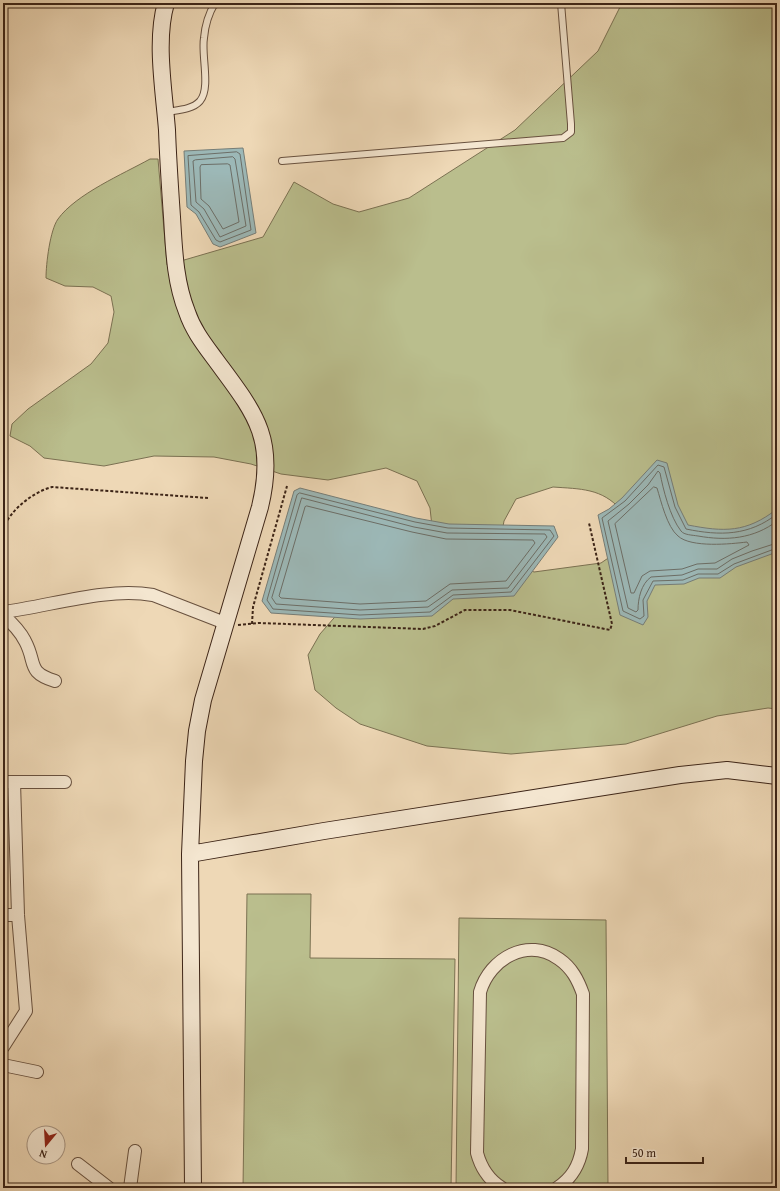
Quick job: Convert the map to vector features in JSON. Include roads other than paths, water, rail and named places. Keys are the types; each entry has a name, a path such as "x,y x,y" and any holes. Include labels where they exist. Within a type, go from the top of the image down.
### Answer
{"street":[{"path":"166,3 162,36 174,262 180,295 197,335 252,411 263,440 266,472 265,487 203,700 197,731 190,854 193,1188"},
{"path":"55,681 44,678 35,672 25,641 3,613 97,595 144,593 153,595 225,623"},
{"path":"190,854 324,831 680,775 727,770 777,776"},
{"path":"3,1047 26,1011 9,782 66,782"},
{"path":"3,915 18,914"},
{"path":"502,1188 487,1175 480,1165 477,1153 480,992 483,981 490,970 502,958 516,952 534,950 548,953 559,959 570,968 577,979 583,994 582,1150 580,1162 574,1172 565,1183 557,1188"},
{"path":"3,1065 37,1072"},
{"path":"130,1188 135,1151"},
{"path":"78,1164 109,1188"}],"lane":[{"path":"166,112 191,108 200,101 205,93 204,38 209,17 215,3"},
{"path":"282,161 563,138 570,132 571,124 561,3"}],"water":[{"path":"243,148 256,233 220,247 213,244 196,214 187,207 184,151"},
{"path":"657,460 667,463 678,505 688,525 713,529 734,529 755,523 777,509 777,552 736,567 720,578 699,578 684,584 655,585 647,601 648,617 643,625 620,615 598,515 609,509 622,498"},
{"path":"300,488 416,518 449,524 554,526 558,537 514,596 453,599 432,616 360,619 271,613 262,601 294,491"}]}
